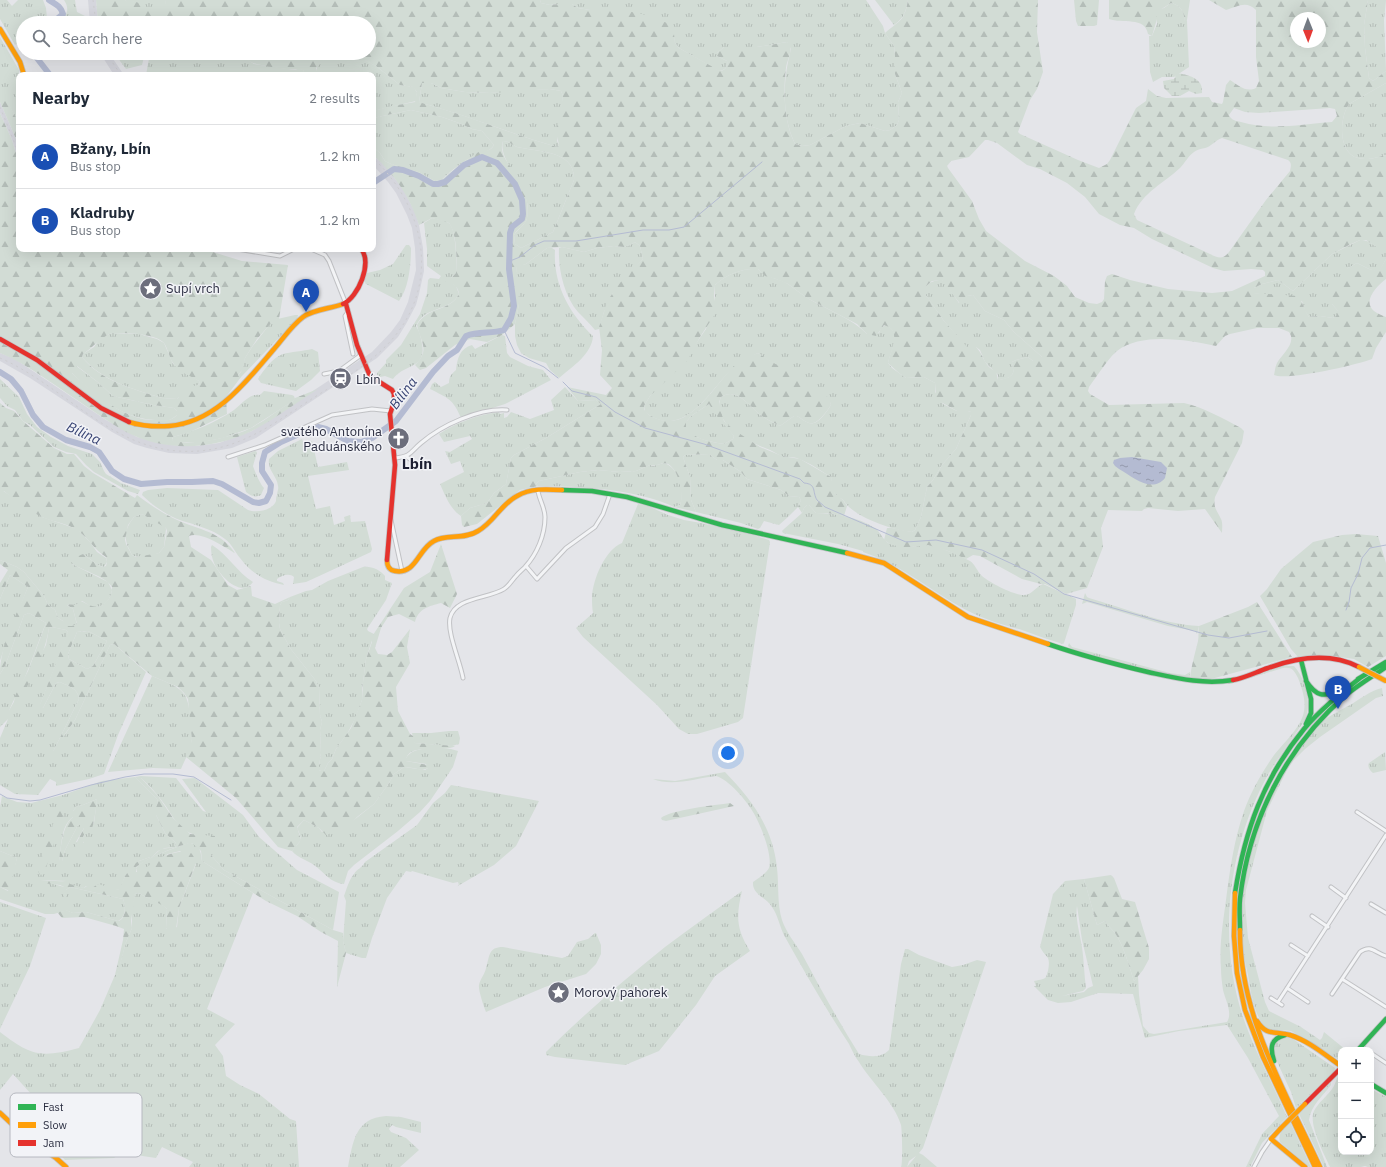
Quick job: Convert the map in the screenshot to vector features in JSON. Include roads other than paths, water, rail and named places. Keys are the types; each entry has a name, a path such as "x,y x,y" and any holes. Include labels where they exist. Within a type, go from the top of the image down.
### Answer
{"main road":[{"path":"0,29 16,55"},
{"path":"19,60 23,72"},
{"path":"0,339 25,352 115,416 132,423 146,426 179,426 198,420 222,406 237,392 303,317 320,309 346,304 351,298 365,269 366,258 363,252"},
{"path":"346,304 361,355 373,379 388,387 394,394 394,402 390,418 393,430 395,458 387,564 392,571 402,571 415,564 428,545 434,541 445,538 460,537 481,530 513,498 521,494 538,490 579,490 636,499 693,517 735,528 873,559 884,563 968,617 1066,650 1142,670 1189,681 1228,681 1250,675 1272,666 1301,660 1330,658 1349,662 1386,681"},
{"path":"1301,660 1311,699 1311,713 1303,730"},
{"path":"1306,681 1311,689 1316,693 1326,696 1335,693 1386,662"},
{"path":"1320,1167 1254,1022 1247,995 1240,953 1238,915 1243,873 1257,820 1283,767 1308,732 1322,717 1345,696 1386,669"},
{"path":"1315,1167 1250,1024 1239,981 1233,934 1234,901 1238,873 1252,820 1263,792 1278,765 1303,730 1329,703 1360,678"},
{"path":"1240,953 1253,1009 1259,1026 1265,1032 1288,1034 1297,1038 1338,1065"},
{"path":"1360,1047 1386,1019"},
{"path":"1288,1034 1276,1038 1272,1050 1274,1062 1289,1095 1292,1107"},
{"path":"1305,1167 1272,1139 1338,1070"},
{"path":"1374,1086 1386,1093"},
{"path":"0,1113 10,1122"},
{"path":"54,1157 66,1167"}],"street":[{"path":"255,252 280,256 288,252"},
{"path":"318,252 325,255 346,304"},
{"path":"348,312 345,316 353,354"},
{"path":"324,374 339,371 361,355"},
{"path":"228,457 265,445 332,415 372,409 391,411"},
{"path":"395,458 407,456 421,443 445,426 462,419 498,409 507,410"},
{"path":"407,456 422,468"},
{"path":"463,678 450,632 450,619 453,610 474,598 487,596 504,589 526,566 537,549 543,531 545,512 538,490"},
{"path":"526,566 537,579 566,548 594,527 603,514 610,494"},
{"path":"390,518 393,524 402,571"},
{"path":"1357,812 1386,831"},
{"path":"1278,1002 1328,927 1386,835"},
{"path":"1331,888 1346,898"},
{"path":"1370,904 1386,913"},
{"path":"1312,916 1328,927"},
{"path":"1291,945 1308,956"},
{"path":"1332,994 1360,952 1364,949 1372,949 1386,956"},
{"path":"1342,979 1386,1007"},
{"path":"1287,988 1308,1002"},
{"path":"1271,998 1282,1005"},
{"path":"1374,1055 1386,1063"},
{"path":"1254,1167 1262,1152 1272,1139"}],"water":[{"path":"1132,457 1161,462 1167,468 1165,478 1160,483 1148,484 1130,476 1113,463 1114,460 1120,458"}],"waterway":[{"name":"Bílina","path":"49,0 56,4 62,11 63,14 61,16"},
{"name":"Bílina","path":"38,60 48,72"},
{"name":"Bílina","path":"0,372 11,379 21,391 33,415 43,427 66,440 90,447 99,452 112,471 124,479 141,484 213,481 222,484 253,502 259,503 266,501 270,493 271,485 262,471 262,463 265,452 281,442 318,427 326,429 348,441 361,442 372,438 396,421 433,372 448,356 457,350 466,336 504,330 511,318 514,306 509,269 510,233 512,227 522,219 522,200 515,184 497,163 482,157 464,165 445,182 438,184 433,184 419,176 403,170 394,169 376,181"},
{"path":"510,261 520,257 535,245 544,241 576,241 643,230 669,230 684,227 762,162"},
{"path":"504,330 515,353 544,367 558,378"},
{"path":"563,382 572,391 596,397 615,412 645,428 704,444 800,479 804,483 813,487 817,500 825,507 906,542 936,540 982,550 1034,574 1064,594 1208,635 1229,638 1267,631"},
{"path":"1346,610 1351,588 1358,574 1362,558 1370,548 1386,545"},
{"path":"0,794 7,798 30,801 40,800 125,777 144,774 173,774 194,777 231,800"}],"railway":[{"path":"93,0 95,16"},
{"path":"111,60 119,72"},
{"path":"0,107 16,147"},
{"path":"0,358 44,383 107,426 129,438 153,447 178,451 197,451 214,449 247,438 277,422 348,376 376,355 385,347 403,325 415,301 421,276 421,251 416,226 406,201 392,179 376,161"}],"place":[{"name":"Supí vrch","path":"151,288"},
{"name":"Bžany, Lbín","path":"306,312"},
{"name":"Lbín","path":"340,379"},
{"name":"svatého Antonína Paduánského","path":"398,438"},
{"name":"Kladruby","path":"1338,709"},
{"name":"Morový pahorek","path":"559,992"}],"district":[{"name":"Lbín","path":"417,463"}]}
